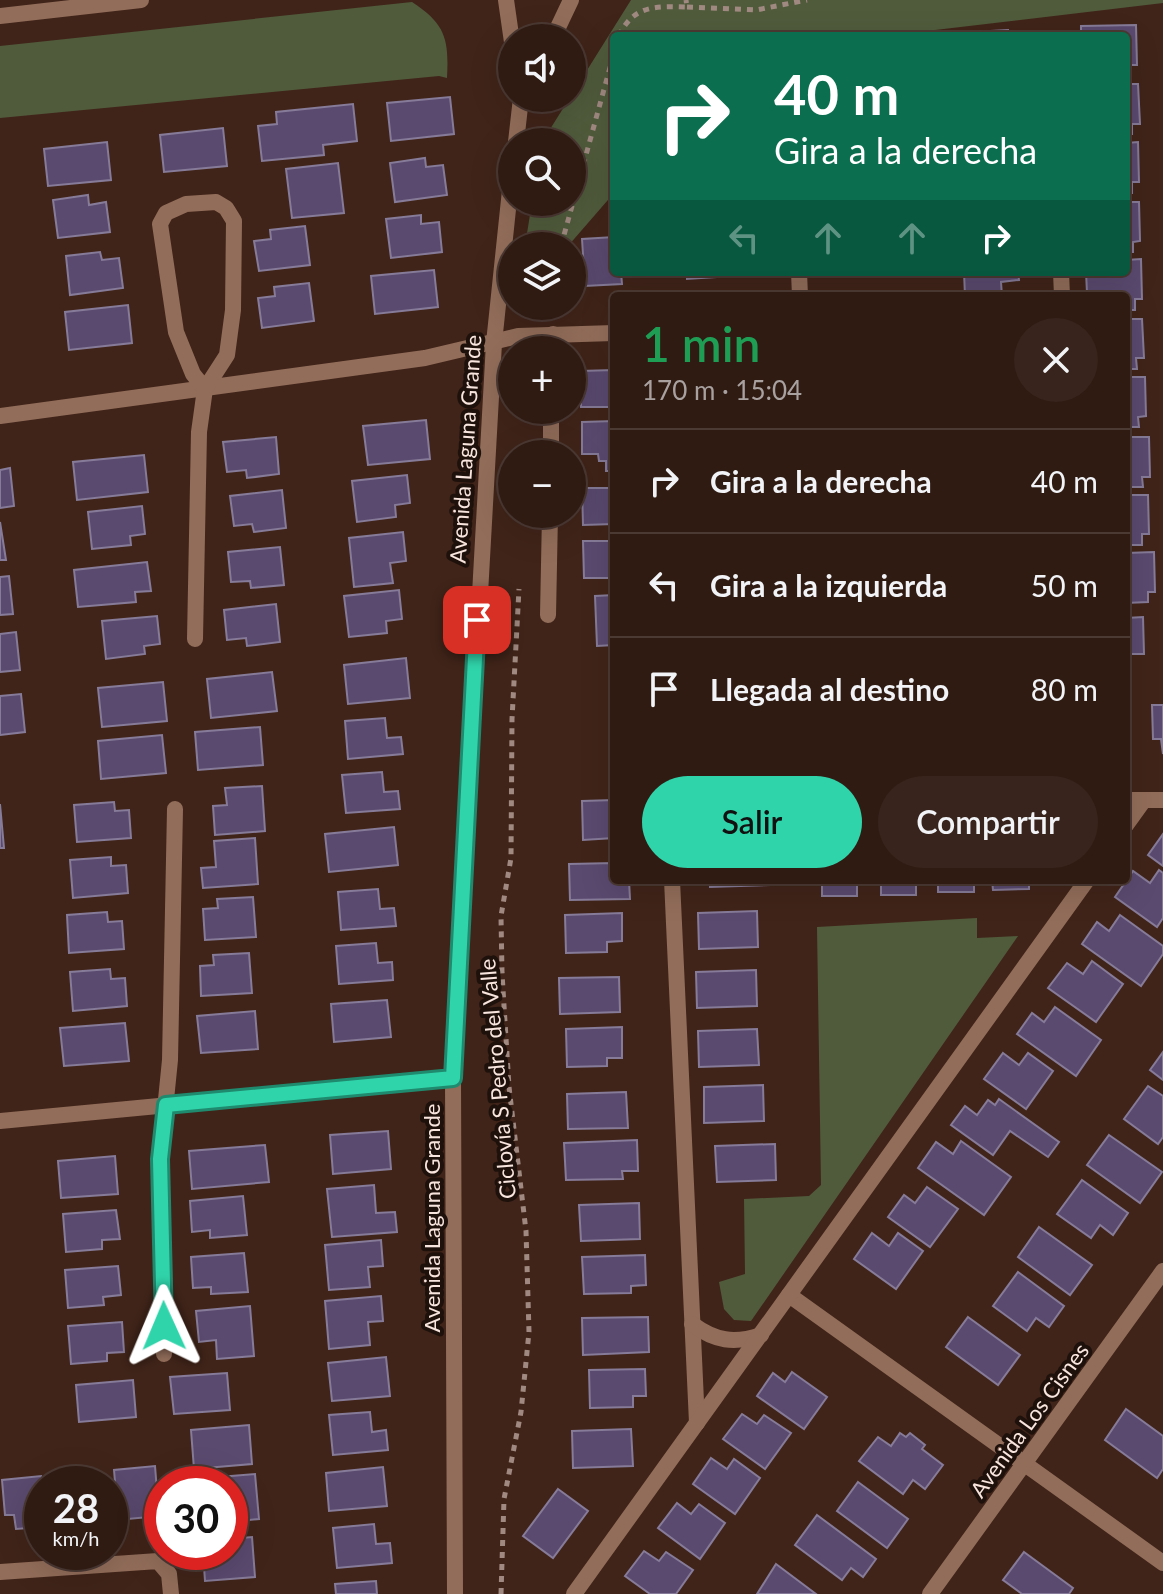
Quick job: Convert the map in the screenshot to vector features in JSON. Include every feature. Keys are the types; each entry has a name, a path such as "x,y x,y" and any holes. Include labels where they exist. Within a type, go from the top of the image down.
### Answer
{"street":[{"path":"0,16 141,0"},
{"path":"506,0 509,24"},
{"path":"560,24 571,0"},
{"path":"195,639 199,432 205,389 227,355 233,310 234,229 226,208 205,202 175,207 166,213 159,236 176,332 189,366 205,389"},
{"name":"Avenida Laguna Grande","path":"455,1594 453,1078 494,343 507,216"},
{"path":"586,337 610,334"},
{"path":"0,416 425,358 498,342"},
{"path":"548,615 550,528"},
{"path":"1130,800 1163,800"},
{"path":"1130,819 1144,800"},
{"path":"164,1354 160,1159 170,1060 175,809"},
{"path":"672,884 697,1423"},
{"path":"574,1594 1084,884"},
{"path":"0,1121 453,1078"},
{"name":"Avenida Los Cisnes","path":"930,1594 1163,1271"},
{"path":"789,1295 1163,1563"},
{"path":"692,1324 707,1335 724,1341 761,1335"},
{"path":"0,1572 158,1561 169,1574 171,1594"}],"path":[{"path":"621,32 624,24 642,8 686,4 756,10 807,0"},
{"path":"565,232 610,68"},
{"name":"Ciclovía S Pedro del Valle","path":"501,1594 504,1499 521,1412 529,1332 526,1231 509,1087 501,916 511,858 512,719 521,582"}],"green space":[{"path":"631,0 1163,0 1163,3 918,32 611,32"},
{"path":"412,2 432,18 443,34 447,78 439,76 0,118 0,46"},
{"path":"610,34 610,198 580,232 527,232 530,216 586,216 586,128 551,128 561,112 586,112 586,72"},
{"path":"977,918 977,938 1018,936 751,1321 734,1320 724,1309 719,1282 745,1274 744,1199 809,1196 821,1185 817,927"}],"building":[{"path":"1136,25 1137,65 1130,65 1130,32 1081,32 1081,26"},
{"path":"1130,84 1138,84 1140,124 1132,124 1132,134"},
{"path":"450,97 454,134 391,141 387,103"},
{"path":"353,104 357,141 323,145 324,155 262,161 258,126 277,124 276,112"},
{"path":"223,128 227,166 164,172 160,135"},
{"path":"107,142 111,180 48,186 44,149"},
{"path":"1138,142 1139,182 1132,182 1132,193 1130,193 1130,143"},
{"path":"425,158 426,167 443,165 447,195 395,202 390,163"},
{"path":"338,163 344,213 292,218 286,169"},
{"path":"88,195 89,205 106,202 110,232 58,238 53,200"},
{"path":"1130,202 1139,202 1140,241 1133,242 1133,252 1130,252"},
{"path":"421,215 421,224 439,222 442,252 391,258 386,219"},
{"path":"305,226 310,265 259,271 254,241 271,239 270,230"},
{"path":"610,237 610,276 621,276 622,284 586,286 586,239"},
{"path":"100,252 102,260 119,258 123,288 70,295 66,256"},
{"path":"1141,259 1142,299 1135,299 1135,310 1130,310 1130,292 1087,292 1086,276 1130,276 1130,260"},
{"path":"434,270 438,307 375,314 371,276"},
{"path":"687,276 732,276 687,279"},
{"path":"964,276 1018,276 1019,280 1001,282 1002,292 965,292"},
{"path":"309,283 314,321 262,328 258,298 275,296 274,287"},
{"path":"128,305 132,343 69,350 65,312"},
{"path":"1130,319 1142,319 1144,358 1136,358 1137,369 1130,369"},
{"path":"610,370 610,407 586,407 586,371"},
{"path":"1130,377 1145,377 1146,416 1138,417 1139,427 1130,427"},
{"path":"426,420 430,459 368,465 363,426"},
{"path":"610,421 610,471 606,471 606,461 599,461 598,454 586,454 586,440 582,440 582,424"},
{"path":"276,437 279,474 247,478 246,470 227,472 223,442"},
{"path":"1130,437 1149,437 1150,477 1142,477 1143,487 1130,487"},
{"path":"144,455 148,492 77,500 73,462"},
{"path":"10,468 14,506 0,508 0,470"},
{"path":"407,475 410,503 395,505 396,517 357,522 352,481"},
{"path":"586,488 610,488 610,524 586,525"},
{"path":"282,490 286,528 254,532 252,524 234,526 230,496"},
{"path":"1130,495 1148,495 1149,534 1142,534 1142,545 1130,545"},
{"path":"142,506 145,534 130,536 131,545 92,549 88,512"},
{"path":"0,522 6,560 0,560"},
{"path":"403,532 406,561 390,563 393,583 354,587 349,538"},
{"path":"583,541 610,541 610,578 584,578"},
{"path":"280,547 284,585 251,588 250,581 231,582 228,552"},
{"path":"1154,552 1155,592 1148,592 1148,602 1130,603 1130,553"},
{"path":"147,562 151,591 135,592 136,602 78,607 74,570"},
{"path":"9,576 13,614 0,615 0,577"},
{"path":"399,590 402,619 386,621 387,633 349,637 344,596"},
{"path":"610,595 610,645 597,646 595,596"},
{"path":"276,604 280,642 247,646 246,638 227,640 224,610"},
{"path":"157,616 160,644 144,646 145,654 106,659 102,621"},
{"path":"1143,617 1144,654 1130,654 1130,618"},
{"path":"16,632 20,670 0,672 0,634"},
{"path":"406,658 410,698 348,704 344,665"},
{"path":"272,672 277,711 211,718 207,679"},
{"path":"163,682 167,721 102,727 98,688"},
{"path":"21,694 25,732 0,735 0,696"},
{"path":"1130,704 1131,704 1130,753"},
{"path":"1152,705 1163,705 1163,754 1161,739 1153,739"},
{"path":"385,718 387,738 401,737 403,754 348,759 345,721"},
{"path":"260,727 263,765 198,770 195,732"},
{"path":"162,735 166,773 101,779 98,741"},
{"path":"382,772 384,792 398,791 400,809 346,813 342,775"},
{"path":"262,786 265,831 215,835 213,806 227,805 225,788"},
{"path":"610,800 610,838 583,840 582,801"},
{"path":"114,802 115,811 129,810 131,838 77,842 74,805"},
{"path":"0,804 4,848 0,848"},
{"path":"394,827 398,865 329,872 325,834"},
{"path":"1163,834 1163,866 1148,855"},
{"path":"255,838 258,884 203,888 201,868 216,867 214,841"},
{"path":"111,857 111,866 126,865 128,893 73,898 70,860"},
{"path":"610,863 610,884 629,884 630,899 570,900 569,864"},
{"path":"1159,870 1163,873 1163,918 1157,927 1115,897 1124,884 1130,884 1133,871 1150,883"},
{"path":"710,884 770,884 770,885 710,887"},
{"path":"822,884 857,884 857,896 822,896"},
{"path":"881,884 916,884 916,895 881,895"},
{"path":"938,884 974,884 974,892 938,892"},
{"path":"992,884 1029,884 1029,889 993,890"},
{"path":"378,889 380,909 394,908 396,926 341,930 338,892"},
{"path":"253,897 256,937 205,940 203,909 218,908 217,899"},
{"path":"757,911 758,947 699,949 698,913"},
{"path":"107,912 108,922 122,921 124,949 69,953 67,915"},
{"path":"622,913 622,941 607,942 607,952 566,953 565,915"},
{"path":"1120,915 1163,946 1163,954 1141,986 1082,944 1097,922 1109,931"},
{"path":"376,943 378,963 392,962 393,980 339,984 336,946"},
{"path":"249,953 252,993 201,996 200,966 214,965 213,955"},
{"path":"1092,961 1123,984 1096,1022 1048,988 1067,963 1083,974"},
{"path":"110,969 111,979 125,978 127,1006 73,1011 70,972"},
{"path":"756,970 757,1006 697,1008 696,972"},
{"path":"619,977 620,1012 560,1014 559,978"},
{"path":"387,1000 391,1037 334,1042 331,1004"},
{"path":"1055,1007 1101,1040 1076,1076 1017,1034 1032,1013 1044,1022"},
{"path":"255,1011 258,1049 201,1053 197,1016"},
{"path":"125,1023 129,1061 64,1066 60,1028"},
{"path":"622,1027 622,1058 607,1058 607,1066 567,1067 566,1029"},
{"path":"757,1029 759,1065 699,1067 698,1031"},
{"path":"1163,1052 1163,1080 1150,1070"},
{"path":"1003,1053 1019,1065 1028,1053 1053,1071 1026,1109 984,1079"},
{"path":"763,1085 764,1121 704,1123 704,1087"},
{"path":"1148,1086 1163,1096 1163,1137 1158,1144 1124,1119"},
{"path":"626,1092 628,1128 568,1129 567,1094"},
{"path":"999,1099 1059,1142 1048,1157 1010,1131 993,1155 951,1125 965,1106 977,1115 988,1100 995,1105"},
{"path":"388,1131 391,1169 333,1174 330,1135"},
{"path":"1109,1135 1162,1172 1140,1203 1087,1165"},
{"path":"637,1140 638,1171 622,1171 623,1179 566,1180 564,1143"},
{"path":"961,1141 1011,1177 984,1215 918,1168 936,1142 953,1154"},
{"path":"775,1144 776,1180 717,1182 715,1146"},
{"path":"265,1145 269,1182 192,1189 189,1151"},
{"path":"115,1156 118,1194 61,1198 58,1161"},
{"path":"1082,1180 1128,1213 1113,1235 1100,1225 1091,1238 1057,1214"},
{"path":"374,1185 376,1213 395,1212 397,1232 332,1237 327,1189"},
{"path":"927,1187 958,1209 930,1247 888,1217 904,1195 915,1203"},
{"path":"243,1196 247,1235 210,1238 210,1230 192,1232 190,1201"},
{"path":"639,1203 640,1239 581,1241 579,1205"},
{"path":"116,1210 120,1239 102,1240 102,1249 66,1252 63,1214"},
{"path":"1039,1227 1092,1265 1070,1295 1018,1257"},
{"path":"872,1233 889,1246 898,1233 923,1251 896,1289 854,1259"},
{"path":"381,1240 383,1266 368,1267 370,1287 329,1290 325,1245"},
{"path":"244,1253 248,1292 211,1294 211,1287 193,1288 191,1257"},
{"path":"645,1255 646,1285 631,1286 631,1293 584,1294 582,1257"},
{"path":"118,1266 121,1295 103,1297 104,1305 68,1308 65,1270"},
{"path":"1018,1272 1064,1306 1049,1327 1036,1318 1027,1331 993,1306"},
{"path":"381,1296 383,1321 368,1322 370,1345 329,1349 325,1301"},
{"path":"250,1306 254,1356 217,1359 216,1340 199,1342 196,1311"},
{"path":"648,1317 649,1352 583,1355 582,1318"},
{"path":"968,1317 1020,1355 998,1385 946,1347"},
{"path":"122,1322 124,1352 107,1353 107,1361 71,1364 68,1326"},
{"path":"386,1357 390,1396 332,1401 328,1363"},
{"path":"645,1369 646,1396 633,1396 633,1407 590,1408 589,1370"},
{"path":"792,1372 827,1397 804,1429 757,1396 773,1373 785,1382"},
{"path":"227,1373 230,1410 174,1414 170,1377"},
{"path":"133,1380 136,1417 79,1422 76,1385"},
{"path":"1126,1409 1163,1436 1163,1469 1157,1478 1105,1440"},
{"path":"370,1412 372,1432 386,1430 388,1450 333,1455 329,1415"},
{"path":"742,1414 757,1424 764,1415 791,1433 765,1469 723,1439"},
{"path":"249,1425 252,1464 194,1466 191,1430"},
{"path":"631,1429 633,1466 573,1468 572,1431"},
{"path":"900,1433 906,1437 910,1433 925,1445 922,1449 943,1465 925,1489 913,1480 903,1494 859,1461 878,1437 891,1446"},
{"path":"711,1458 727,1469 734,1459 760,1478 735,1514 693,1484"},
{"path":"144,1467 144,1517 128,1519 128,1469"},
{"path":"383,1467 387,1506 329,1511 326,1473"},
{"path":"255,1474 259,1519 248,1520 248,1475"},
{"path":"24,1478 24,1528 16,1529 14,1515 5,1515 2,1480"},
{"path":"858,1482 908,1519 887,1548 837,1511"},
{"path":"558,1489 588,1511 553,1558 523,1536"},
{"path":"677,1503 691,1514 699,1504 725,1523 700,1559 658,1528"},
{"path":"817,1515 876,1559 863,1577 851,1568 842,1580 795,1545"},
{"path":"374,1524 376,1544 390,1543 392,1563 337,1568 333,1528"},
{"path":"248,1537 252,1537 255,1577 205,1581 204,1570 248,1570"},
{"path":"644,1551 659,1561 666,1552 693,1570 676,1594 650,1594 625,1576"},
{"path":"1024,1552 1073,1588 1069,1594 1022,1594 1003,1580"},
{"path":"776,1564 816,1594 757,1594"},
{"path":"376,1581 377,1594 336,1594 335,1584"}],"route":[{"path":"164,1326 160,1159 166,1105 453,1078 477,620"}]}
